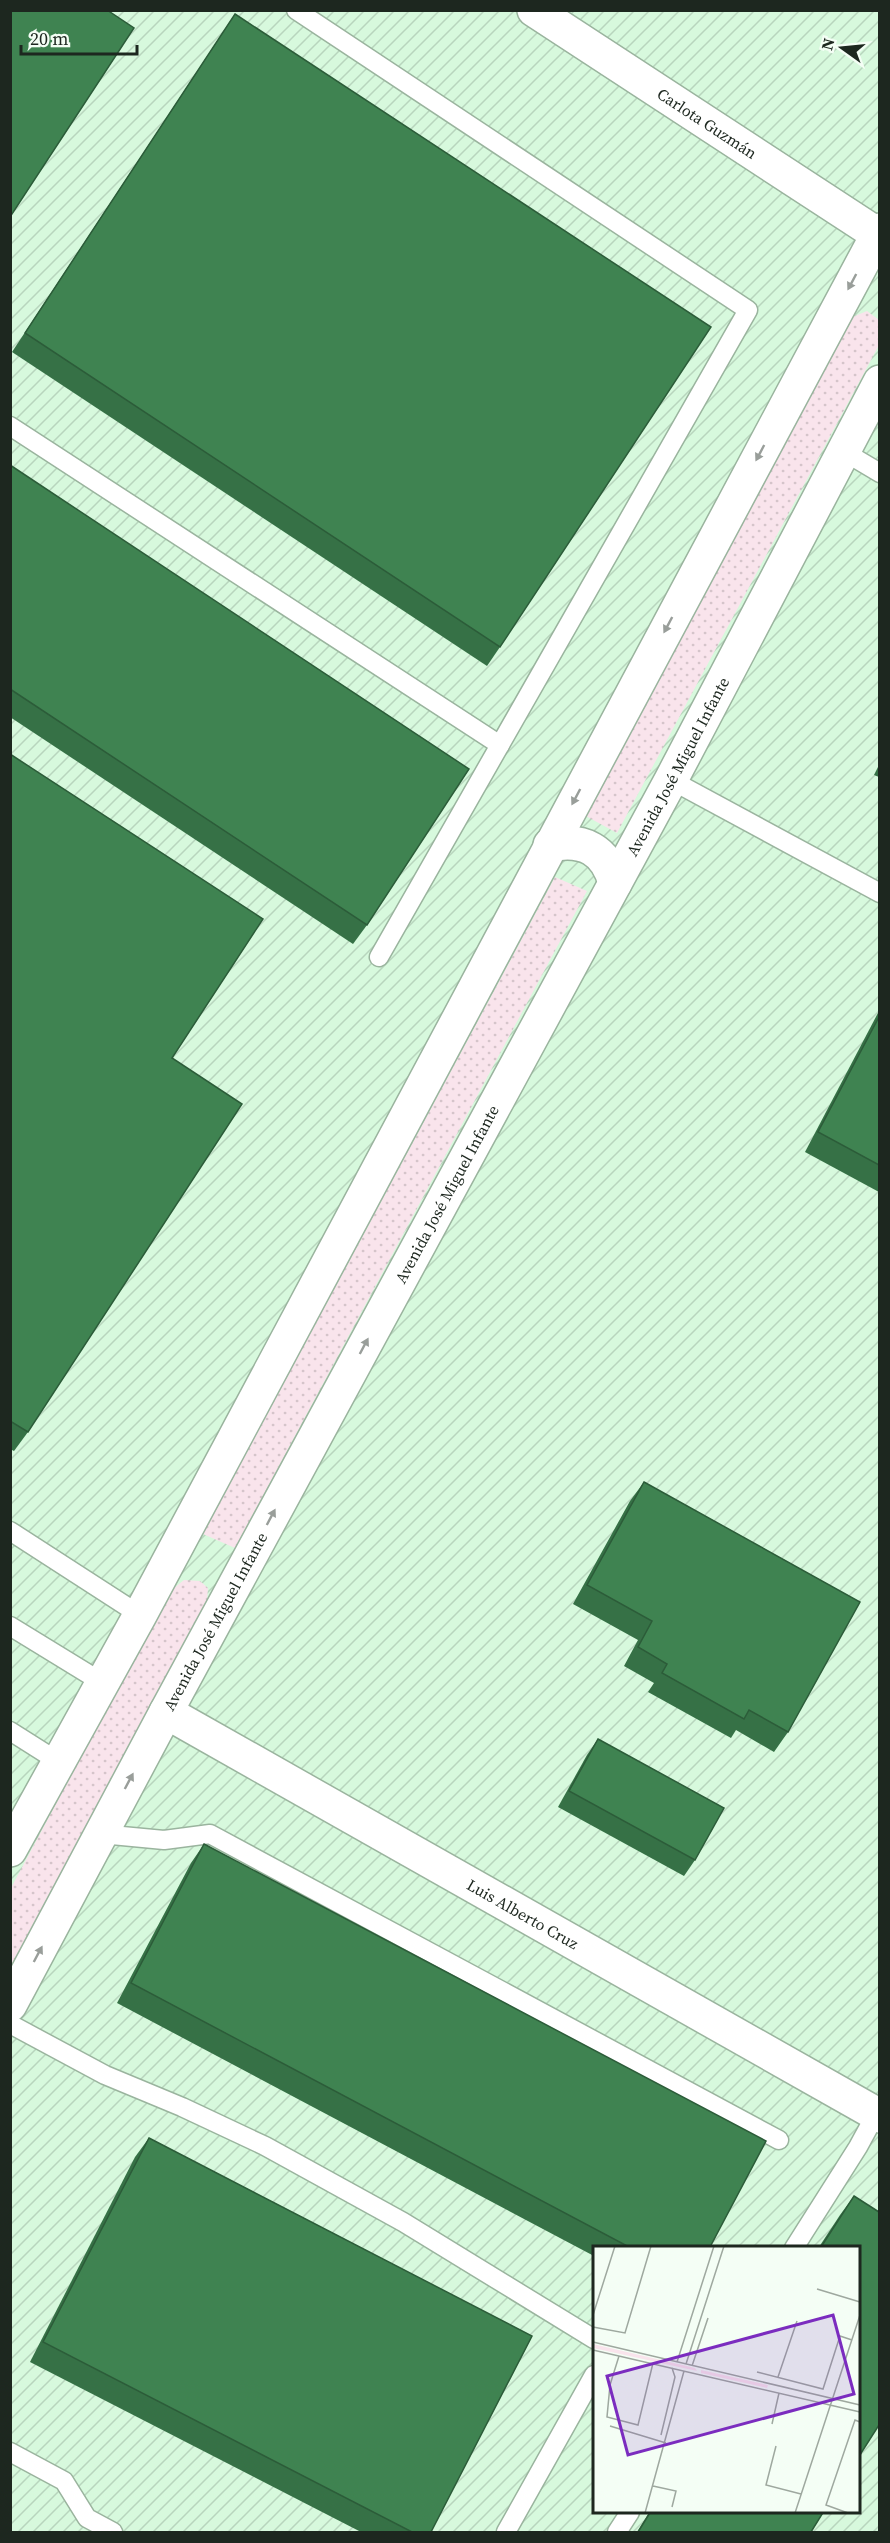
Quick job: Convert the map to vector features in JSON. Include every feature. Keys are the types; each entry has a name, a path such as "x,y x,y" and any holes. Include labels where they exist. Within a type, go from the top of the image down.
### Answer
{"street":[{"name":"Carlota Guzmán","path":"534,10 879,233"},
{"path":"10,1850 140,1615 879,233"},
{"name":"Avenida José Miguel Infante","path":"10,2005 166,1712 671,780 879,382"},
{"path":"550,845 564,842 579,843 593,849 612,870 615,883"},
{"name":"Luis Alberto Cruz","path":"166,1712 878,2115"}],"lane":[{"path":"296,10 748,310 379,957"},
{"path":"10,426 500,745"},
{"path":"843,452 879,473"},
{"path":"671,780 879,893"},
{"path":"10,1531 140,1615"},
{"path":"10,1626 103,1683"},
{"path":"10,1731 59,1762"},
{"path":"101,1834 164,1840 210,1834 779,2140"},
{"path":"10,2024 105,2076 182,2107 266,2146 403,2222 593,2338"},
{"path":"795,2246 878,2115"},
{"path":"506,2532 593,2376"},
{"path":"10,2452 64,2481 87,2518 113,2532"},
{"path":"617,2532 629,2513"}],"shaded area":[{"path":"11,11 879,11 879,2532 11,2532"},
{"path":"867,311 879,320 879,345 617,833 584,815 850,318"},
{"path":"555,877 587,891 235,1548 203,1534"},
{"path":"184,1580 200,1581 208,1588 207,1600 11,1970 11,1888 169,1592"}],"building":[{"path":"10,10 107,10 134,28 10,217"},
{"path":"235,14 711,327 500,647 25,333"},
{"path":"10,465 469,769 367,925 10,689"},
{"path":"10,754 263,919 172,1058 242,1104 28,1432 10,1421"},
{"path":"879,1017 879,1165 818,1132"},
{"path":"644,1482 860,1602 788,1732 749,1710 744,1719 662,1673 667,1664 638,1647 652,1621 587,1585"},
{"path":"598,1739 724,1808 695,1860 569,1791"},
{"path":"204,1844 766,2141 711,2246 627,2246 131,1983"},
{"path":"149,2138 532,2336 431,2532 412,2532 43,2342"},
{"path":"854,2196 879,2212 879,2425 860,2455 860,2246 822,2246"},
{"path":"650,2513 823,2513 811,2532 638,2532"}]}
